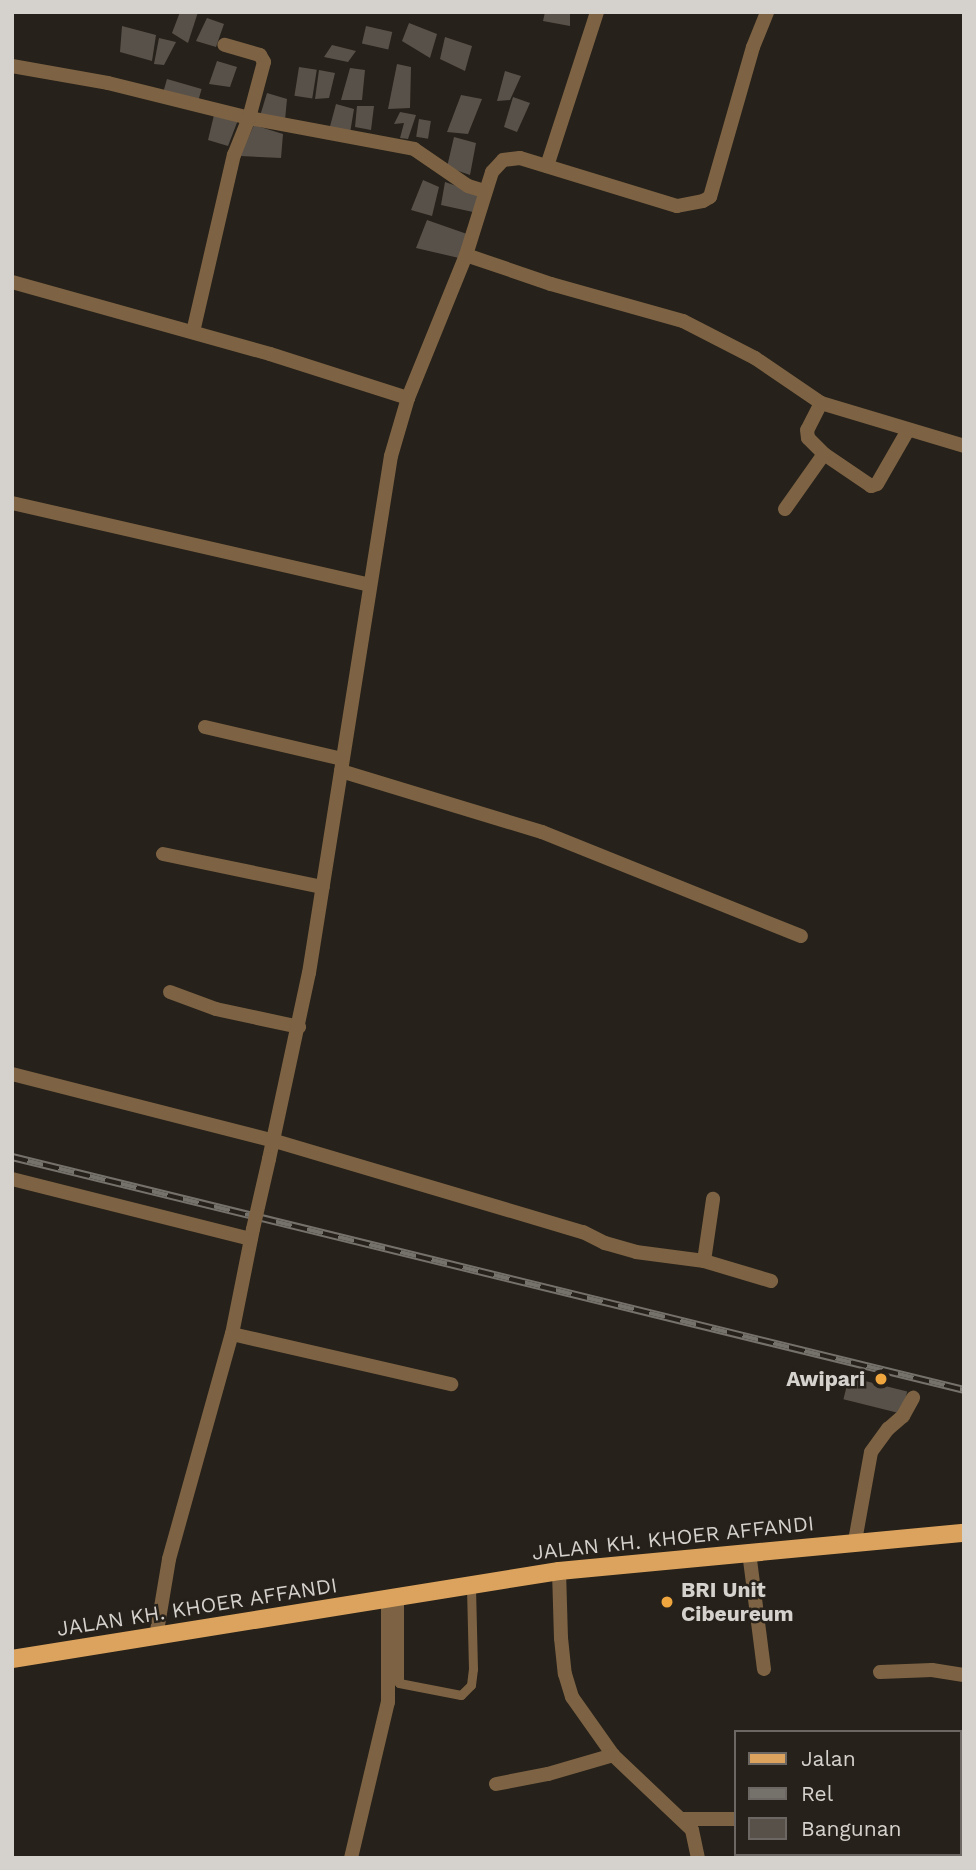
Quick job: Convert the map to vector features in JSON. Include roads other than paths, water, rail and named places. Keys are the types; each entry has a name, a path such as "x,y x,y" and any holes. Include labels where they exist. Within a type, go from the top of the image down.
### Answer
{"main road":[{"name":"JALAN KH. KHOER AFFANDI","path":"12,1659 471,1583 559,1571 855,1541 964,1533"}],"street":[{"path":"547,166 597,12"},
{"path":"156,1637 169,1559 232,1334 299,1027 391,456 408,398 466,255 484,191 492,172 503,160 520,158 677,206 697,204 710,197 753,47 768,12"},
{"path":"193,332 234,155 249,118 264,57 224,45"},
{"path":"12,66 108,83 249,118 414,149 468,186 484,191"},
{"path":"466,255 551,284 683,321 755,358 821,403 964,446"},
{"path":"12,282 193,332 408,398"},
{"path":"821,403 807,435 824,454 867,484 874,486 908,430"},
{"path":"785,509 824,454"},
{"path":"12,503 370,585"},
{"path":"205,727 342,765 542,832 801,936"},
{"path":"163,854 323,887"},
{"path":"170,992 216,1009 299,1027"},
{"path":"12,1074 275,1141 583,1231 605,1243 636,1252 704,1261 771,1281"},
{"path":"12,1179 252,1234"},
{"path":"704,1261 713,1199"},
{"path":"232,1334 451,1384"},
{"path":"855,1541 871,1452 888,1429 903,1416 913,1398"},
{"path":"748,1552 764,1669"},
{"path":"559,1571 565,1674 572,1697 613,1755 683,1819 695,1838 698,1858"},
{"path":"351,1858 387,1702 394,1597"},
{"path":"880,1672 932,1670 964,1675"},
{"path":"496,1784 548,1774 613,1755"},
{"path":"683,1819 734,1819"}],"lane":[{"path":"394,1597 399,1683 461,1695 471,1685 473,1669 471,1583"}],"railway":[{"path":"12,1157 964,1390"}],"place":[{"name":"Awipari","path":"881,1379"},
{"name":"BRI Unit Cibeureum","path":"667,1602"}]}
